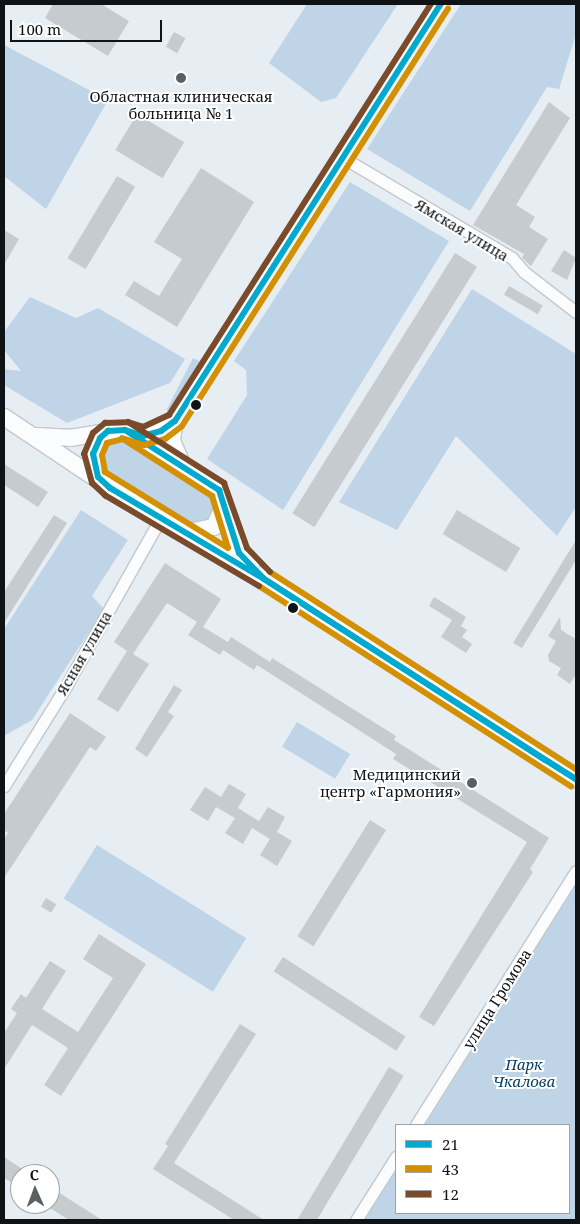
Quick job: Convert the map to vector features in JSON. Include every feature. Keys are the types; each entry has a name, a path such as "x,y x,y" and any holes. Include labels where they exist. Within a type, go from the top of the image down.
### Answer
{"street":[{"path":"34,436 70,438 125,430 143,436 161,431 176,421 441,4"},
{"name":"Ямская улица","path":"342,157 512,258 524,272 576,312"},
{"path":"4,417 160,519 264,579 576,779"},
{"path":"176,421 173,449 186,469"},
{"path":"125,430 219,490 238,553 264,579"},
{"path":"105,484 98,478 93,454 108,431"},
{"path":"184,533 214,527 224,506"},
{"name":"Ясная улица","path":"4,786 66,686 160,519"},
{"name":"улица Громова","path":"417,1124 576,871"},
{"path":"356,1220 395,1159"}],"green space":[{"path":"307,4 398,4 336,98 321,102 269,63"},
{"path":"461,4 576,4 576,34 559,89 547,87 470,211 367,149"},
{"path":"4,45 108,100 46,209 4,176"},
{"path":"350,182 449,241 283,510 207,459 247,395 246,370 234,361"},
{"path":"472,289 576,354 576,507 557,536 456,436 397,530 339,502"},
{"path":"30,297 76,318 98,308 185,359 170,383 67,423 4,385 4,369 21,371 4,350 4,332"},
{"path":"193,358 201,362 174,415 166,411"},
{"path":"109,437 130,438 213,492 218,506 212,521 184,526 110,477 99,463"},
{"path":"81,510 128,540 92,596 104,609 32,720 4,736 4,629"},
{"path":"297,722 350,754 335,779 282,747"},
{"path":"97,845 246,938 213,992 64,898"},
{"name":"Парк Чкалова","path":"576,883 576,1220 364,1220 395,1173 395,1214 570,1214 570,1124 426,1124"}],"building":[{"path":"53,4 101,4 129,21 108,56 45,18"},
{"path":"174,32 185,38 177,53 166,47"},
{"path":"549,102 570,118 516,205 535,217 529,227 548,239 531,266 522,258 524,254 473,225"},
{"path":"137,114 184,142 163,178 115,150"},
{"path":"201,168 254,202 177,327 125,295 134,281 159,296 182,259 154,242"},
{"path":"117,176 135,187 86,269 68,258"},
{"path":"4,230 19,239 4,265"},
{"path":"564,250 576,258 567,280 551,271"},
{"path":"455,253 477,267 314,527 292,513"},
{"path":"509,286 543,305 538,314 504,295"},
{"path":"4,464 48,492 38,507 4,485"},
{"path":"457,510 520,548 506,572 443,534"},
{"path":"54,515 67,523 4,623 4,592"},
{"path":"576,540 576,560 522,648 513,643"},
{"path":"165,563 221,599 203,627 228,642 231,637 270,662 272,658 396,736 394,740 549,838 530,869 533,872 434,1026 419,1017 527,842 393,759 396,754 257,665 254,670 223,650 220,655 188,635 197,622 167,603 133,654 149,664 118,712 97,699 127,651 114,642"},
{"path":"434,597 466,617 461,626 467,630 462,637 472,644 466,653 441,637 452,620 429,606"},
{"path":"560,617 561,630 576,639 576,674 570,684 557,675 561,668 549,661 548,655 556,641 548,636"},
{"path":"174,685 182,690 168,712 174,716 147,757 135,749"},
{"path":"70,713 106,737 96,751 90,747 4,878 4,839 8,833 4,830 4,814"},
{"path":"229,784 246,794 238,808 259,821 268,807 285,817 277,832 292,841 277,866 260,855 270,839 252,828 243,844 225,833 235,818 216,807 208,821 190,810 205,787 221,797"},
{"path":"370,820 386,830 314,946 297,936"},
{"path":"46,898 56,904 51,913 41,907"},
{"path":"99,934 146,964 61,1096 44,1085 68,1048 32,1025 4,1069 4,1033 17,1013 11,1009 21,994 26,998 50,961 66,971 42,1009 78,1032 113,978 83,959"},
{"path":"283,957 405,1037 396,1051 274,971"},
{"path":"240,1024 256,1034 174,1163 264,1220 234,1220 153,1169 168,1146 165,1144"},
{"path":"389,1067 404,1076 317,1220 297,1220"},
{"path":"4,1157 15,1164 10,1164 10,1182 4,1178"},
{"path":"60,1193 102,1220 69,1220 60,1214"}],"transit line":[{"name":"12","path":"128,422 143,427 169,415 431,4"},
{"name":"21","path":"125,430 143,436 161,431 175,421 441,4"},
{"name":"43","path":"122,438 144,445 165,439 182,426 448,9"},
{"name":"12","path":"259,586 106,496 92,483 84,454 93,433 105,423 128,422 224,483 247,548 270,572"},
{"name":"21","path":"125,430 219,490 239,553 264,579 110,488 98,477 93,454 100,438 108,431 125,430"},
{"name":"43","path":"123,439 212,496 228,548 105,472 102,455 107,443 123,439"},
{"name":"43","path":"270,572 576,769"},
{"name":"21","path":"264,579 576,779 545,760 264,579"},
{"name":"43","path":"259,586 571,786"}],"place":[{"name":"Областная клиническая больница № 1","path":"181,78"},
{"name":"Медицинский центр «Гармония»","path":"472,783"}]}
